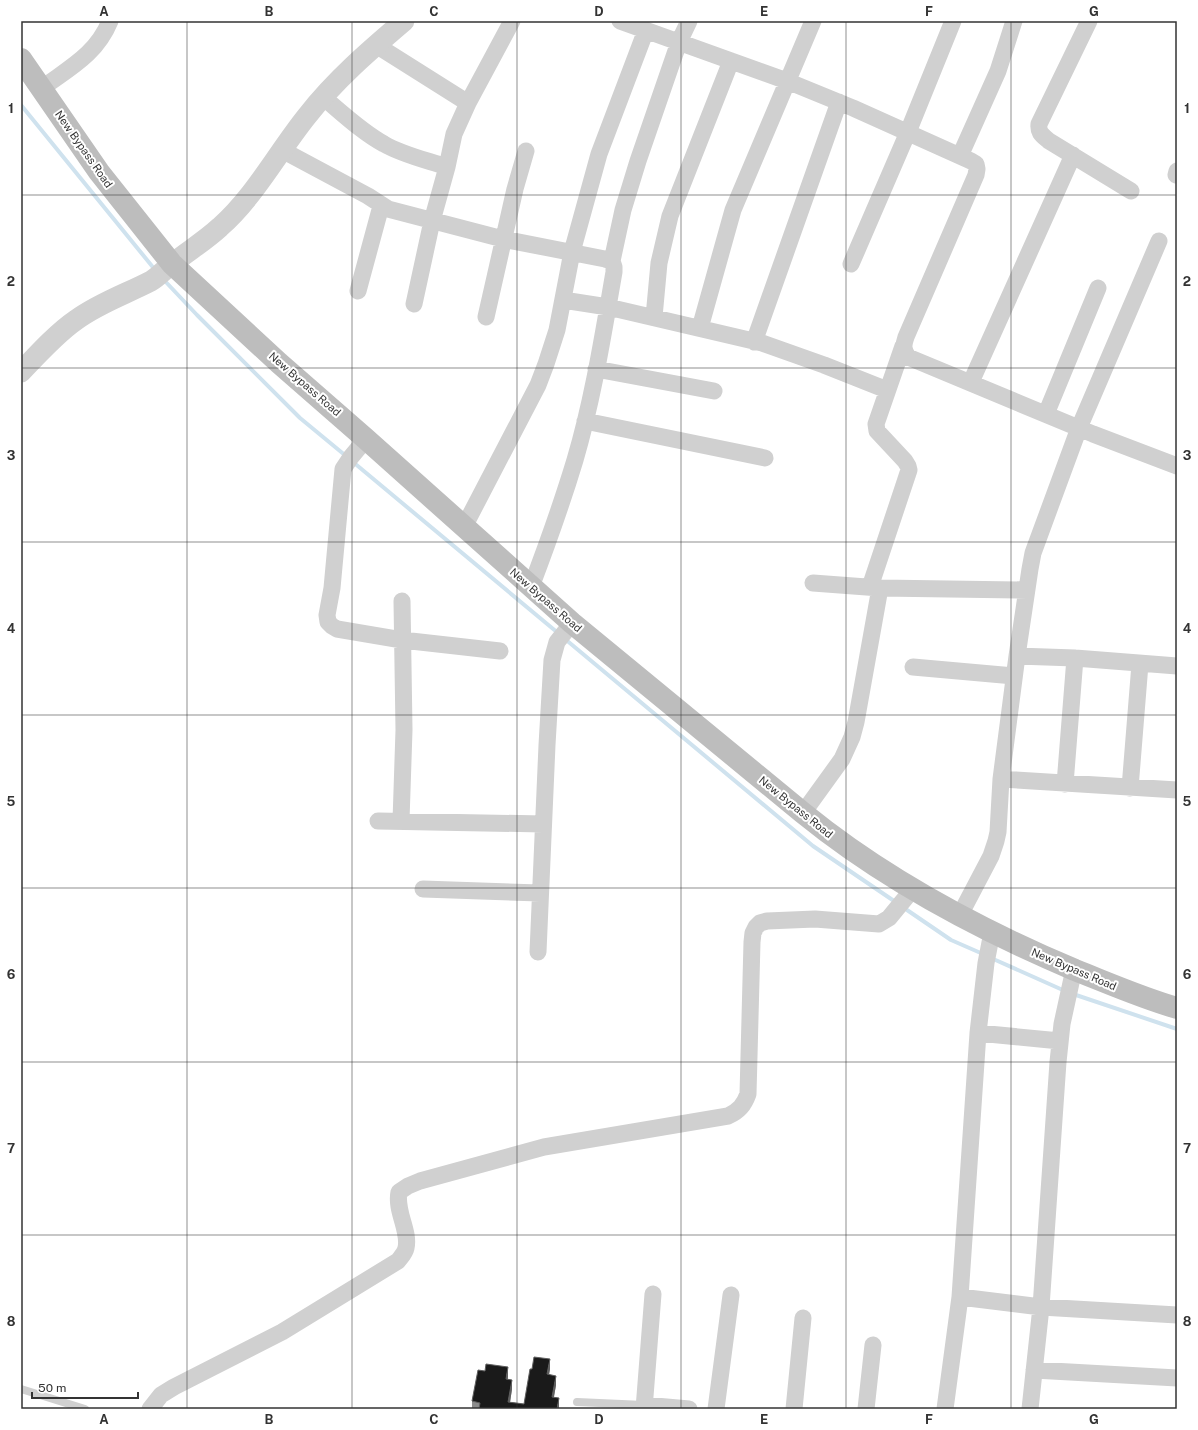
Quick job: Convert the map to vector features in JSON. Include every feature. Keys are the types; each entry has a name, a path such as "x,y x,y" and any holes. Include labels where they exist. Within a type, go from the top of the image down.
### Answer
{"main road":[{"name":"New Bypass Road","path":"22,64 98,172 163,271 279,363 531,587 565,632 858,855 912,890 960,915 989,949 1038,955 1071,981 1120,988 1177,1008"}],"street":[{"path":"41,89 92,50 105,33 110,21"},
{"path":"21,372 34,357 75,320 97,306 163,271 198,246 237,211 307,116 323,97 376,45 404,21"},
{"path":"414,304 432,221 454,134 468,103 512,21"},
{"path":"620,21 786,81 908,132 976,164 976,175 906,337 877,417 877,431 905,461 909,470 875,587 857,715 852,737 842,759 803,813"},
{"path":"531,587 576,459 608,307 614,272 612,261 629,189 679,42 689,21"},
{"path":"700,328 733,210 786,81 813,21"},
{"path":"851,264 908,132 953,21"},
{"path":"960,156 998,71 1014,21"},
{"path":"1089,21 1039,124 1038,129 1048,141 1131,191"},
{"path":"464,527 538,385 553,346 572,252 593,175 606,132 646,30"},
{"path":"376,45 468,103"},
{"path":"654,317 660,263 670,216 731,61"},
{"path":"323,97 374,138 384,144 403,153 447,166"},
{"path":"754,342 838,102"},
{"path":"282,150 368,196 381,206 388,209 503,239 605,258 612,261"},
{"path":"486,317 503,239 526,151"},
{"path":"970,382 1073,155"},
{"path":"358,291 381,206"},
{"path":"960,915 991,856 996,842 998,832 1001,779 1014,676 1030,569 1038,539 1079,428 1159,241"},
{"path":"1046,414 1098,288"},
{"path":"563,300 608,307 654,317 754,342 824,365 887,390"},
{"path":"903,346 904,351 908,356 1079,428 1177,466"},
{"path":"596,369 714,391"},
{"path":"585,421 765,458"},
{"path":"366,439 348,461 342,474 332,588 327,615 328,622 337,629 402,640 500,651"},
{"path":"813,583 875,587 1027,590"},
{"path":"401,821 404,730 402,601"},
{"path":"538,952 552,660 565,632"},
{"path":"1017,656 1075,658 1177,666"},
{"path":"1065,784 1075,658"},
{"path":"1130,788 1140,664"},
{"path":"913,667 1014,676"},
{"path":"1001,779 1177,790"},
{"path":"378,821 543,824"},
{"path":"423,889 540,893"},
{"path":"150,1409 161,1395 174,1387 282,1332 398,1261 404,1254 407,1247 406,1235 398,1200 400,1192 408,1186 420,1181 544,1147 728,1116 737,1112 745,1103 748,1094 752,942 753,933 756,927 760,923 767,921 802,919 839,920 879,924 889,918 912,890"},
{"path":"945,1409 960,1297 978,1033 989,949"},
{"path":"1030,1409 1041,1307 1054,1104 1060,1041 1071,981"},
{"path":"978,1033 1060,1041"},
{"path":"653,1294 644,1407 689,1409"},
{"path":"716,1409 731,1295"},
{"path":"960,1297 1041,1307 1177,1314"},
{"path":"794,1409 803,1318"},
{"path":"866,1409 873,1345"},
{"path":"1034,1370 1177,1378"}],"lane":[{"path":"21,1389 85,1409"},
{"path":"577,1402 644,1407"}],"building":[{"path":"534,1357 550,1359 547,1374 556,1376 552,1397 559,1398 557,1409 479,1409 480,1403 472,1401 478,1370 485,1371 486,1364 508,1367 506,1379 512,1380 508,1402 524,1404 530,1369 532,1369"}],"waterway":[{"path":"21,105 156,271"},
{"path":"163,279 300,418 346,456"},
{"path":"353,462 558,633"},
{"path":"565,639 813,846 897,903"},
{"path":"907,910 951,940 983,954"},
{"path":"991,958 1065,991"},
{"path":"1073,994 1177,1029"}]}
